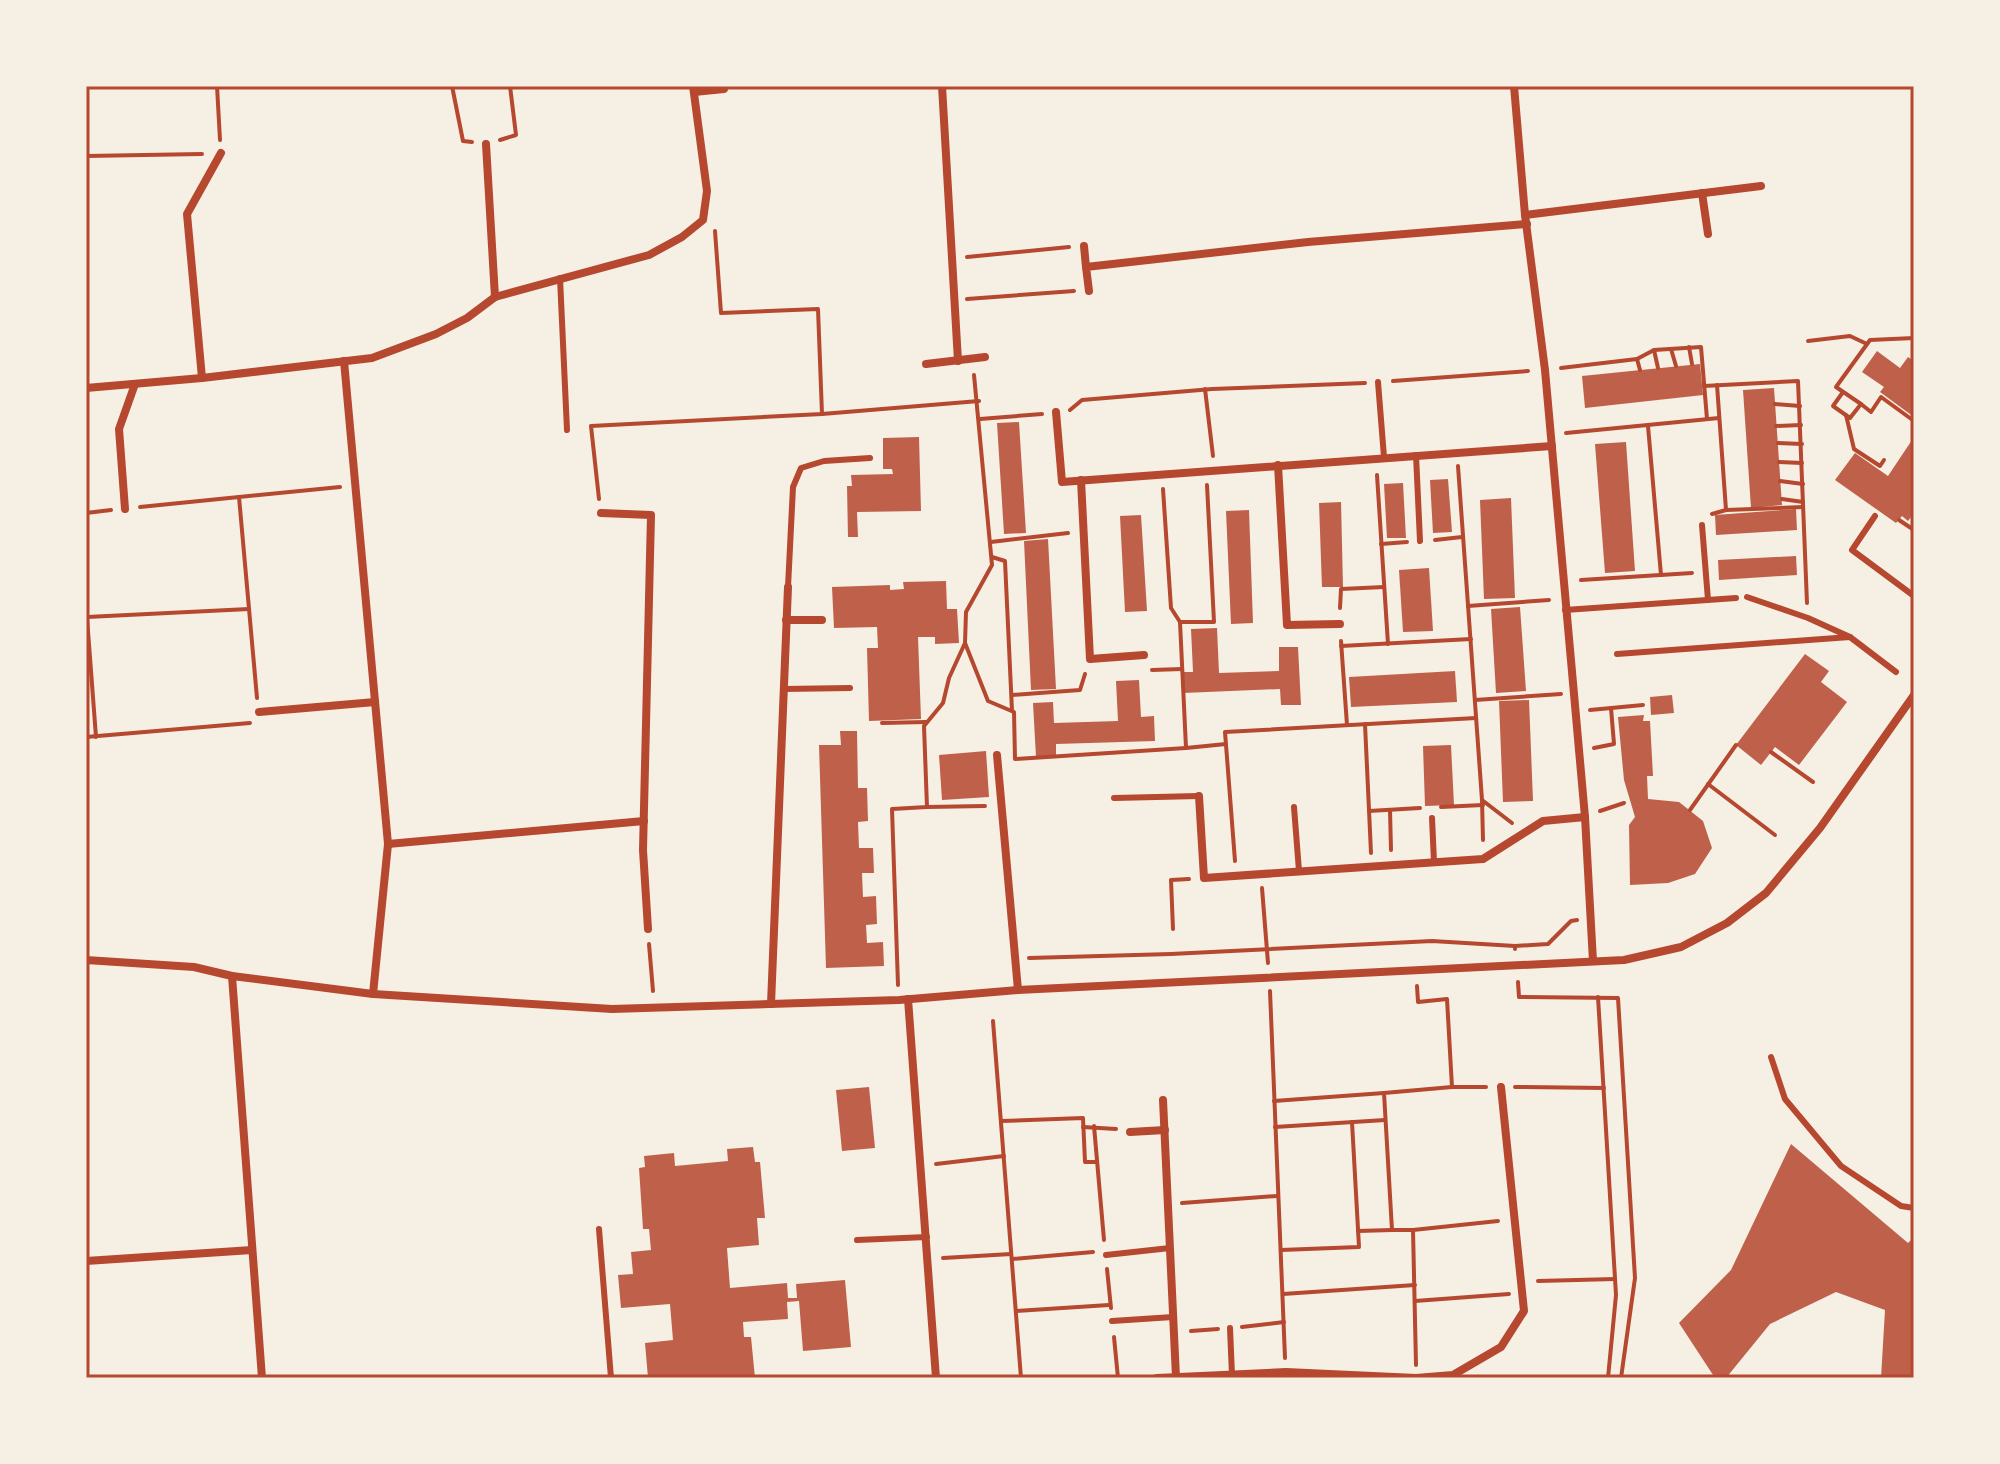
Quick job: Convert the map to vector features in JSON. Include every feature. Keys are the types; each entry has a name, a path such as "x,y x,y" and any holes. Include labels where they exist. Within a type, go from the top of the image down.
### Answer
{"street":[{"path":"942,86 958,361"},
{"path":"1514,86 1551,434 1563,599 1585,817 1593,961"},
{"path":"86,388 372,358 436,334 467,318 495,297 649,255 682,237 703,220 707,191 693,89 724,89"},
{"path":"486,144 495,297"},
{"path":"202,378 187,214 221,153"},
{"path":"1086,267 1526,220 1761,186"},
{"path":"1702,193 1708,234"},
{"path":"1084,246 1089,291"},
{"path":"926,364 985,357"},
{"path":"344,361 388,844 373,994"},
{"path":"125,509 119,429 135,384"},
{"path":"1056,412 1062,482 1552,446"},
{"path":"1278,465 1287,625 1340,624"},
{"path":"1081,480 1090,659 1144,655"},
{"path":"601,513 651,515 643,850 648,929"},
{"path":"771,1004 788,587"},
{"path":"786,620 822,620"},
{"path":"86,960 194,967 232,976 373,994 612,1009 903,1000 1018,990 1624,960 1681,947 1727,923 1766,893 1820,828 1914,695"},
{"path":"259,712 375,702"},
{"path":"997,755 1018,990"},
{"path":"1199,796 1204,878 1483,859 1543,821 1585,817"},
{"path":"388,844 644,821"},
{"path":"232,976 262,1378"},
{"path":"903,1000 921,1166 936,1378"},
{"path":"1157,1378 1255,1376 1286,1372 1416,1378 1453,1375 1501,1347 1524,1311 1501,1087"},
{"path":"1163,1100 1176,1377"},
{"path":"1130,1132 1165,1130"},
{"path":"86,1261 252,1250"}],"lane":[{"path":"560,278 567,430"},
{"path":"1378,382 1380,457"},
{"path":"1416,455 1420,541"},
{"path":"788,587 793,487 801,468 824,461 870,458"},
{"path":"1875,516 1852,550 1912,594 1914,586"},
{"path":"1702,525 1708,600"},
{"path":"1747,597 1808,618 1850,637 1896,672"},
{"path":"1565,610 1736,598"},
{"path":"1617,654 1850,637"},
{"path":"784,689 850,688"},
{"path":"1114,798 1199,796"},
{"path":"1294,807 1299,871"},
{"path":"1432,818 1434,862"},
{"path":"1771,1057 1785,1099 1841,1166 1901,1206 1914,1208"},
{"path":"599,1229 611,1378"},
{"path":"857,1240 927,1237"},
{"path":"1106,1253 1170,1248"},
{"path":"1112,1321 1173,1317"},
{"path":"1230,1328 1232,1375"}],"path":[{"path":"86,156 221,153 217,86"},
{"path":"319,86 331,86"},
{"path":"452,86 463,141 486,144 516,135 510,86"},
{"path":"703,220 715,223 721,313 818,309 822,414"},
{"path":"951,258 1084,246"},
{"path":"953,300 1089,291"},
{"path":"1808,341 1850,336 1867,344"},
{"path":"1914,338 1870,340 1836,387 1871,412 1881,397 1914,421"},
{"path":"1689,347 1692,364"},
{"path":"1671,348 1676,366"},
{"path":"1654,350 1658,368"},
{"path":"1637,359 1640,370"},
{"path":"927,807 924,726 943,703 949,678 965,643 966,612 972,596 992,565 975,376 958,361"},
{"path":"1619,362 1621,372"},
{"path":"1599,364 1601,374"},
{"path":"1704,386 1798,381 1808,618"},
{"path":"1717,385 1726,510"},
{"path":"1180,622 1214,622 1205,389"},
{"path":"1843,392 1833,406 1850,418 1861,404"},
{"path":"601,513 591,426 822,414 979,401"},
{"path":"1775,404 1800,406"},
{"path":"1846,414 1854,449 1880,466 1884,460"},
{"path":"1551,434 1719,418"},
{"path":"1648,425 1661,575"},
{"path":"1776,426 1801,425"},
{"path":"1778,443 1802,444"},
{"path":"1457,452 1482,800 1483,859"},
{"path":"1380,457 1388,644"},
{"path":"1779,462 1802,463"},
{"path":"1162,474 1171,608 1180,622 1186,748"},
{"path":"1780,481 1803,484"},
{"path":"86,513 354,485"},
{"path":"86,737 259,722 239,497"},
{"path":"1782,499 1804,505"},
{"path":"1702,525 1714,512 1804,505"},
{"path":"1899,520 1914,530"},
{"path":"991,542 1084,531"},
{"path":"1797,546 1805,545"},
{"path":"992,557 1005,561 1015,759 1226,744"},
{"path":"1562,581 1706,572"},
{"path":"1468,606 1563,599"},
{"path":"86,605 96,737"},
{"path":"87,617 249,609"},
{"path":"1341,646 1471,639"},
{"path":"965,643 988,701 1012,711"},
{"path":"1144,655 1148,670 1182,669"},
{"path":"1012,695 1080,690 1090,659"},
{"path":"1475,700 1573,693"},
{"path":"1574,711 1643,705"},
{"path":"86,707 94,706"},
{"path":"1578,750 1614,744 1611,708"},
{"path":"1236,876 1225,732 1476,718"},
{"path":"882,723 926,722"},
{"path":"1365,724 1372,866"},
{"path":"1690,810 1736,745"},
{"path":"1771,752 1813,782"},
{"path":"1708,784 1775,835"},
{"path":"1482,800 1525,832"},
{"path":"1585,817 1624,803"},
{"path":"903,1000 892,809 1002,806"},
{"path":"1390,810 1392,865"},
{"path":"1262,874 1270,978 1286,1372"},
{"path":"1173,929 1171,880 1204,878"},
{"path":"648,929 654,1008"},
{"path":"1015,958 1432,941 1515,946"},
{"path":"1416,971 1418,1002 1447,999 1452,1087"},
{"path":"1598,997 1615,1279 1608,1378"},
{"path":"1618,998 1635,1278 1621,1378"},
{"path":"993,1021 1021,1378"},
{"path":"1274,1101 1452,1087 1604,1088"},
{"path":"1384,1093 1392,1230"},
{"path":"1001,1121 1083,1118 1085,1162 1097,1162"},
{"path":"1275,1127 1386,1120"},
{"path":"1281,1250 1359,1247 1352,1122"},
{"path":"1083,1127 1105,1126 1130,1132"},
{"path":"921,1166 1004,1156"},
{"path":"1168,1204 1278,1195"},
{"path":"1358,1231 1413,1230 1514,1219"},
{"path":"1413,1230 1416,1378"},
{"path":"929,1259 1106,1253"},
{"path":"1521,1282 1615,1279"},
{"path":"1283,1294 1415,1285"},
{"path":"1415,1301 1522,1293"},
{"path":"1016,1311 1111,1305"}],"building":[{"path":"1877,351 1900,368 1908,357 1914,361 1914,417 1880,392 1884,387 1862,372"},
{"path":"1700,364 1703,395 1585,408 1582,376"},
{"path":"1774,388 1782,505 1751,508 1743,390"},
{"path":"1019,422 1026,533 1004,534 997,423"},
{"path":"919,437 921,511 857,512 858,537 848,537 847,486 852,486 851,475 893,474 892,469 883,469 883,438"},
{"path":"1914,437 1914,513 1908,521 1902,516 1896,523 1835,480 1855,453 1888,476"},
{"path":"1626,442 1635,571 1605,573 1595,444"},
{"path":"1448,479 1452,532 1433,533 1430,480"},
{"path":"1403,483 1406,538 1387,538 1384,484"},
{"path":"1511,498 1515,598 1484,599 1480,500"},
{"path":"1341,502 1343,587 1322,587 1319,503"},
{"path":"1796,509 1797,530 1716,535 1715,515"},
{"path":"1249,510 1253,623 1231,624 1226,511"},
{"path":"1141,515 1147,611 1125,612 1120,516"},
{"path":"1048,539 1056,689 1031,690 1024,541"},
{"path":"1796,556 1797,575 1719,580 1718,560"},
{"path":"1429,568 1433,631 1403,632 1399,570"},
{"path":"946,581 947,609 957,609 959,643 935,644 935,637 918,637 921,719 869,721 867,648 878,648 877,627 834,628 832,587 890,585 890,590 904,589 903,582"},
{"path":"1520,607 1526,691 1496,693 1491,609"},
{"path":"1217,628 1219,673 1279,671 1279,647 1298,647 1301,705 1281,705 1280,689 1183,693 1182,672 1193,672 1191,629"},
{"path":"1805,654 1829,671 1821,682 1847,702 1799,765 1775,747 1761,765 1736,745"},
{"path":"1455,671 1457,702 1351,707 1349,677"},
{"path":"1139,680 1141,717 1154,716 1155,741 1056,744 1056,756 1036,757 1033,703 1053,702 1054,723 1118,721 1116,681"},
{"path":"1672,695 1674,713 1651,715 1650,697"},
{"path":"1529,700 1533,801 1503,802 1499,701"},
{"path":"1644,715 1643,721 1650,721 1653,776 1647,776 1648,799 1679,802 1703,821 1712,848 1695,874 1668,883 1630,885 1629,825 1635,817 1624,780 1618,717"},
{"path":"840,731 857,731 858,788 867,788 868,821 858,822 859,848 873,848 874,873 862,873 863,897 876,896 877,924 866,925 867,943 883,942 884,966 826,968 819,745 841,745"},
{"path":"1451,745 1454,805 1425,806 1423,746"},
{"path":"986,751 989,797 942,800 939,755"},
{"path":"869,1087 875,1148 842,1151 836,1090"},
{"path":"1791,1144 1908,1243 1914,1237 1914,1378 1881,1378 1885,1310 1836,1292 1770,1324 1726,1378 1715,1378 1679,1323 1731,1270"},
{"path":"753,1147 755,1162 760,1162 765,1218 757,1218 759,1245 727,1248 730,1288 787,1283 788,1298 797,1298 796,1284 845,1280 851,1347 803,1351 799,1301 787,1302 788,1319 743,1322 744,1337 751,1337 755,1378 648,1378 645,1343 673,1340 670,1304 621,1308 618,1275 633,1274 631,1252 651,1250 649,1229 643,1229 639,1168 645,1167 644,1156 674,1153 675,1166 728,1161 727,1149"}]}
